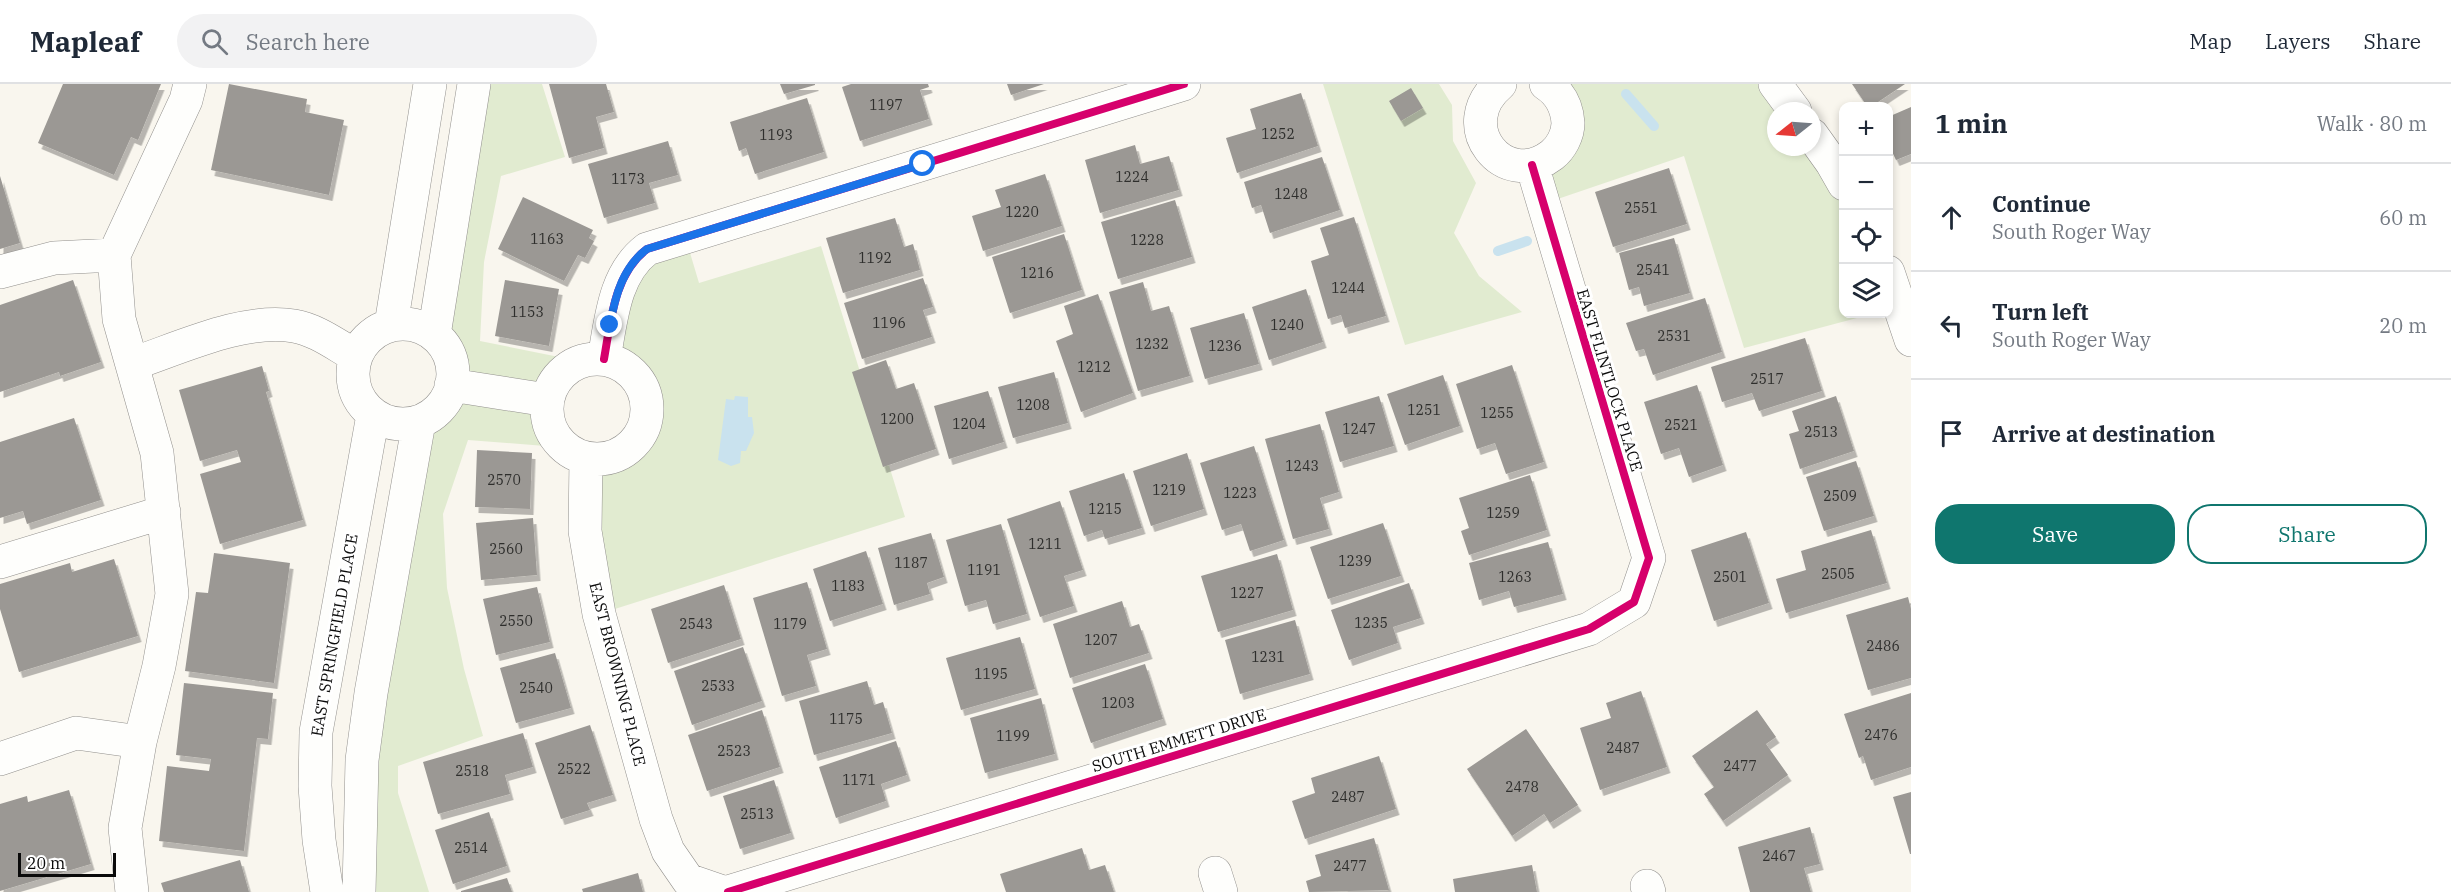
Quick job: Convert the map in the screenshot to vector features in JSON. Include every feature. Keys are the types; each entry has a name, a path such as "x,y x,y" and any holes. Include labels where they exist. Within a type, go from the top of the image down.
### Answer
{"street":[{"path":"132,892 125,828 140,742 159,666 172,594 157,453 119,319 114,255 186,100 190,84"},
{"path":"391,325 430,84"},
{"path":"434,334 474,84"},
{"path":"604,359 619,290 635,258 647,249 1184,84"},
{"path":"1775,84 1788,102"},
{"path":"1488,87 1479,123 1482,138 1490,151 1502,160 1517,165 1532,165 1551,156 1564,140 1568,126 1563,89"},
{"path":"1821,147 1839,174"},
{"name":"EAST FLINTLOCK PLACE","path":"1532,165 1649,558 1634,602"},
{"path":"0,272 54,258 114,255"},
{"path":"1893,287 1911,340"},
{"path":"132,364 246,327 272,324 295,326 321,335 356,357"},
{"path":"391,325 418,326 434,334 445,348 452,364 449,396 440,409 419,422 396,424 373,415 358,397 352,382 356,357 369,336 391,325"},
{"path":"604,359 629,369 641,381 647,398 648,414 644,429 635,443 622,453 607,459 586,458 562,445 552,432 547,416 547,400 553,384 564,370 579,361 604,359"},
{"path":"451,385 547,400"},
{"name":"EAST SPRINGFIELD PLACE","path":"327,892 316,797 316,732 373,415"},
{"path":"359,892 362,760 371,693 419,422"},
{"name":"EAST BROWNING PLACE","path":"586,458 585,531 599,614 656,819 668,851 688,880 723,892"},
{"path":"0,562 164,512"},
{"name":"SOUTH EMMETT DRIVE","path":"728,892 1589,629 1634,602"},
{"path":"0,759 76,733 140,742"}],"green space":[{"path":"474,84 542,84 565,157 501,176 484,262 480,341 579,361 559,378 548,397 548,419 560,442 545,446 468,440 443,514 447,588 464,669 483,736 398,766 398,793 429,892 359,892 427,419 446,399 453,378 449,357 434,335"},
{"path":"1323,84 1439,84 1452,105 1453,141 1476,183 1454,233 1479,276 1522,312 1405,345"},
{"path":"1546,84 1775,84 1775,102 1767,102 1767,156 1820,156 1839,179 1839,318 1857,318 1744,348 1684,156 1543,204 1556,152"},
{"path":"685,236 699,283 821,246 905,517 599,614 591,459 612,456 629,447 640,435 646,420 647,404 642,388 630,373 613,360 615,300"}],"water":[{"path":"735,396 748,397 748,417 752,417 754,433 746,451 741,451 740,463 731,466 718,460 726,399 734,400"}],"building":[{"path":"63,84 161,84 138,140 131,137 114,175 38,143"},
{"path":"229,84 307,99 305,112 344,120 329,195 211,170"},
{"path":"549,84 606,84 614,112 596,117 604,148 569,158"},
{"path":"780,84 815,84 815,85 784,94"},
{"path":"851,84 928,84 929,87 920,90 929,119 860,141 842,87"},
{"path":"1007,84 1044,84 1011,95"},
{"path":"1852,84 1905,84 1878,102 1864,102"},
{"path":"1411,88 1423,108 1401,121 1389,101"},
{"path":"1301,93 1318,146 1237,173 1226,138 1256,129 1250,109"},
{"path":"807,98 824,152 755,174 746,148 739,151 730,122"},
{"path":"1911,107 1911,154 1896,160 1893,154 1893,115"},
{"path":"668,141 678,175 649,183 655,203 604,218 588,164"},
{"path":"1135,145 1140,164 1169,156 1179,190 1100,213 1085,160"},
{"path":"1322,157 1340,210 1270,233 1261,205 1252,208 1244,182"},
{"path":"1669,168 1687,224 1613,247 1595,192"},
{"path":"1045,174 1062,226 983,251 972,216 1001,207 995,190"},
{"path":"0,176 20,243 0,249"},
{"path":"523,197 593,230 589,238 594,241 585,258 578,255 564,281 498,249"},
{"path":"1175,200 1192,257 1118,279 1101,222"},
{"path":"1354,217 1386,316 1345,328 1341,315 1328,319 1311,261 1329,255 1320,228"},
{"path":"895,218 904,247 913,244 920,270 843,293 826,238"},
{"path":"1064,234 1082,290 1010,313 992,257"},
{"path":"1674,238 1690,293 1644,306 1639,287 1629,290 1619,253"},
{"path":"923,278 933,307 923,310 932,337 862,359 844,303"},
{"path":"73,280 101,362 60,376 59,372 0,392 0,305"},
{"path":"505,280 559,289 549,346 495,336"},
{"path":"1143,282 1151,311 1169,306 1190,376 1138,391 1109,292"},
{"path":"1306,289 1323,342 1269,360 1252,307"},
{"path":"1098,294 1133,393 1081,412 1056,341 1073,334 1064,306"},
{"path":"1705,298 1722,352 1653,375 1644,349 1636,351 1626,323"},
{"path":"1244,313 1259,364 1205,379 1190,328"},
{"path":"1805,338 1822,391 1759,411 1752,393 1722,402 1711,367"},
{"path":"886,360 896,389 914,383 936,449 883,467 852,372"},
{"path":"1512,365 1544,462 1506,474 1495,443 1477,449 1456,384"},
{"path":"262,366 269,391 266,392 303,520 220,544 200,474 241,462 237,450 200,461 179,390"},
{"path":"1054,372 1068,423 1013,438 998,387"},
{"path":"1443,375 1460,426 1405,445 1387,394"},
{"path":"1697,385 1723,465 1689,477 1679,448 1661,454 1644,402"},
{"path":"988,391 1004,442 949,459 934,406"},
{"path":"1379,396 1394,446 1340,462 1325,412"},
{"path":"1836,396 1854,451 1800,469 1789,434 1799,431 1792,411"},
{"path":"74,418 101,500 27,524 23,511 0,518 0,442"},
{"path":"1320,424 1339,492 1320,498 1329,529 1293,539 1265,439"},
{"path":"1254,446 1284,540 1250,551 1241,524 1222,530 1200,463"},
{"path":"477,450 532,453 530,509 475,507"},
{"path":"1187,453 1204,509 1151,526 1133,471"},
{"path":"1856,461 1874,516 1824,531 1806,477"},
{"path":"1124,473 1142,528 1105,539 1102,530 1084,536 1069,491"},
{"path":"1530,475 1547,530 1469,555 1461,531 1469,528 1459,498"},
{"path":"1060,501 1083,570 1064,576 1074,606 1040,617 1007,519"},
{"path":"533,518 537,575 481,580 476,523"},
{"path":"1383,523 1401,576 1328,599 1310,547"},
{"path":"1001,524 1027,614 993,624 986,600 965,606 946,540"},
{"path":"1871,530 1887,583 1786,613 1776,579 1806,570 1801,551"},
{"path":"1746,532 1769,603 1714,621 1691,550"},
{"path":"931,533 944,577 927,583 930,594 894,605 878,548"},
{"path":"1548,542 1563,594 1514,607 1509,591 1479,600 1469,563"},
{"path":"866,551 883,604 830,621 813,569"},
{"path":"214,553 290,563 274,683 185,671 196,592 208,593"},
{"path":"1277,554 1293,610 1218,632 1201,576"},
{"path":"114,559 138,636 19,672 0,609 0,584 70,563 72,572"},
{"path":"807,582 827,649 807,655 816,686 782,696 753,598"},
{"path":"1409,583 1421,618 1393,627 1398,643 1349,660 1331,610"},
{"path":"724,585 741,639 668,663 651,609"},
{"path":"537,587 550,642 496,655 483,599"},
{"path":"1908,597 1911,609 1911,678 1868,690 1846,615"},
{"path":"1122,601 1130,627 1139,624 1149,653 1070,678 1053,624"},
{"path":"1295,620 1310,674 1240,694 1225,640"},
{"path":"1020,637 1035,689 961,710 946,658"},
{"path":"743,647 762,701 692,725 674,671"},
{"path":"555,653 571,708 516,723 500,668"},
{"path":"1145,664 1163,719 1091,743 1072,688"},
{"path":"867,681 874,705 883,702 892,733 814,755 799,701"},
{"path":"184,683 273,693 268,739 257,738 244,851 159,841 167,766 209,771 211,759 176,755"},
{"path":"1641,691 1667,767 1600,790 1580,728 1611,718 1606,703"},
{"path":"1911,693 1911,767 1871,780 1863,756 1859,758 1844,714"},
{"path":"1041,698 1055,754 985,773 970,718"},
{"path":"762,710 780,767 707,791 688,735"},
{"path":"1757,710 1776,737 1766,744 1788,775 1723,821 1704,794 1714,787 1692,756"},
{"path":"590,725 613,795 587,803 590,810 561,819 535,743"},
{"path":"1526,729 1578,805 1550,823 1544,814 1512,836 1467,769"},
{"path":"523,733 533,767 505,775 510,794 438,814 423,762"},
{"path":"896,741 907,775 881,784 886,801 836,818 819,767"},
{"path":"1379,756 1396,809 1305,839 1292,801 1315,793 1311,778"},
{"path":"774,780 791,833 740,849 723,796"},
{"path":"69,790 91,864 0,891 0,804 27,796 28,802"},
{"path":"1911,792 1911,854 1910,854 1893,797"},
{"path":"489,812 507,866 453,884 435,830"},
{"path":"1810,827 1820,864 1804,868 1811,892 1750,892 1738,847"},
{"path":"1374,838 1389,890 1309,892 1306,881 1321,876 1315,855"},
{"path":"1082,848 1089,870 1105,865 1114,892 1006,892 1000,874"},
{"path":"240,860 249,892 164,892 161,883"},
{"path":"1532,865 1537,892 1455,892 1453,879"},
{"path":"638,873 643,892 583,892 582,889"},
{"path":"507,878 512,892 461,892 461,891"}],"waterway":[{"path":"1626,94 1654,126"},
{"path":"1498,251 1527,241"}],"cycle path":[{"path":"604,359 612,314 621,285 627,271 647,249 1184,84"},
{"path":"728,892 1589,629 1634,602 1649,558 1532,165"}],"route":[{"path":"610,325 615,300 623,279 635,258 647,249 923,164"}]}
